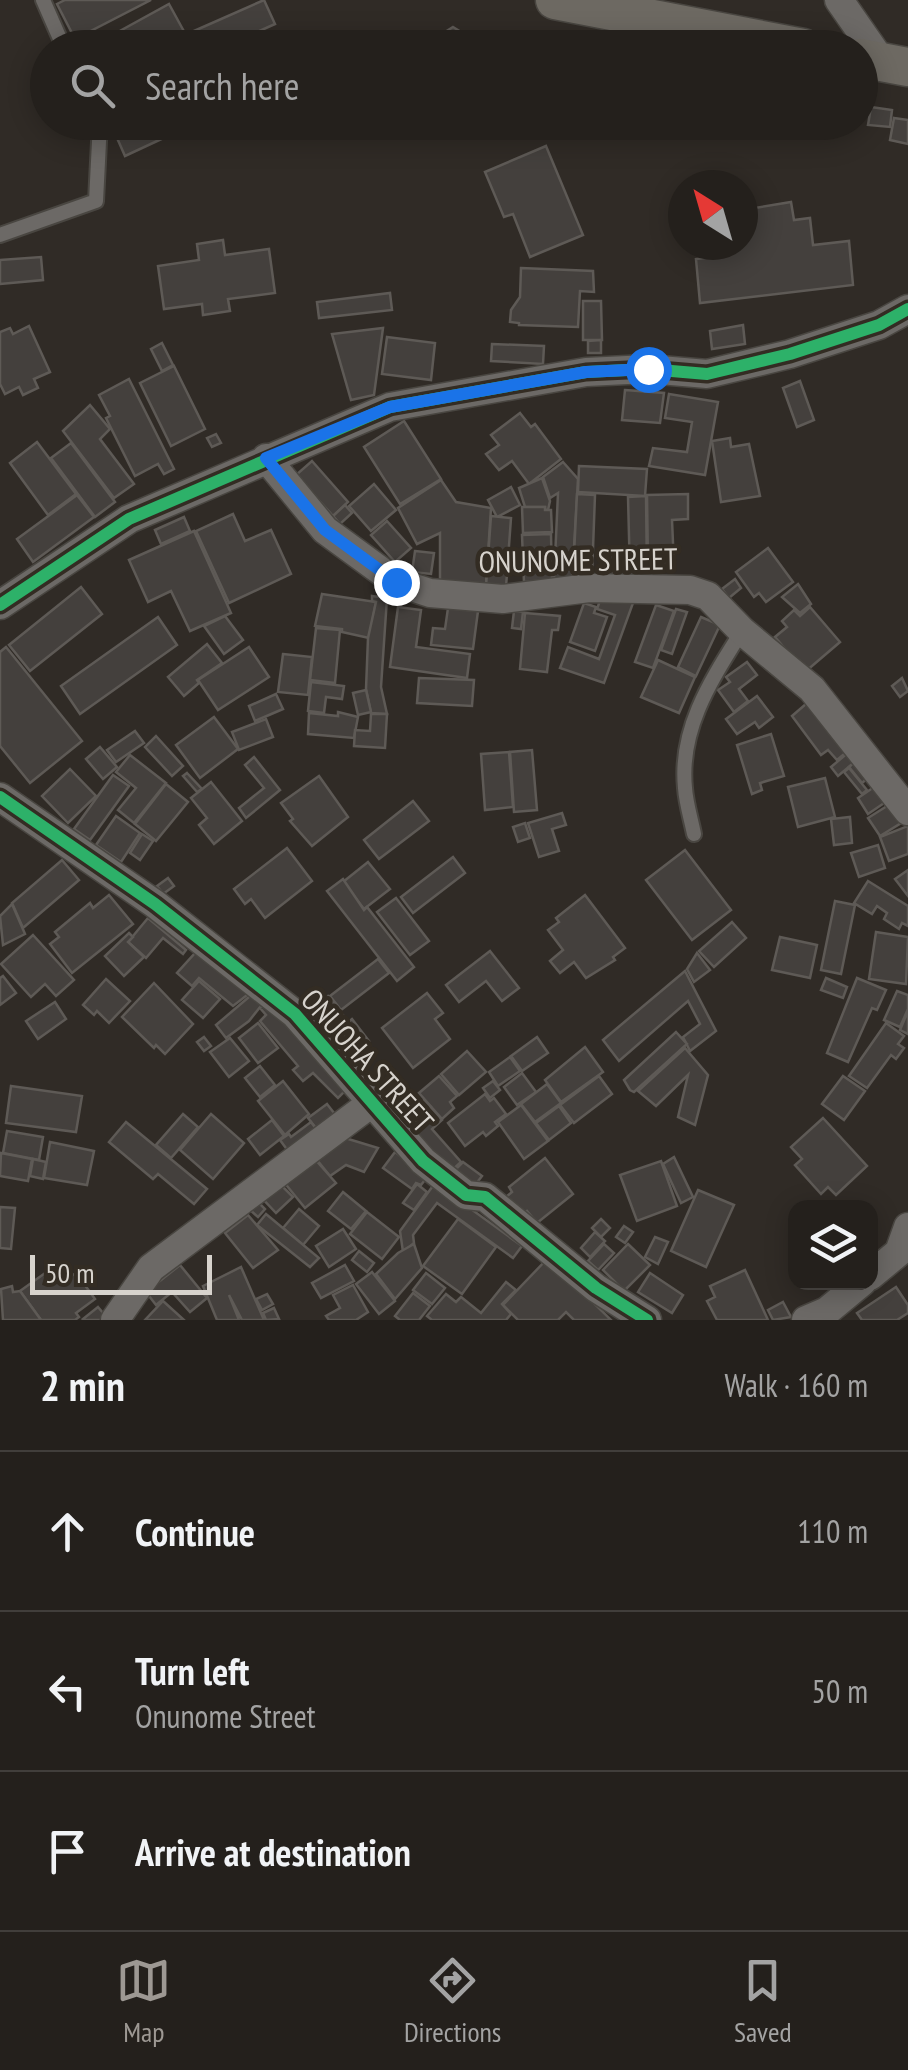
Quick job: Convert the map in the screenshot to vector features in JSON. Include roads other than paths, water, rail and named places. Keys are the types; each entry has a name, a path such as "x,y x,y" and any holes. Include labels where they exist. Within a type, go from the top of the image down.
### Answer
{"main road":[{"path":"554,0 710,30"}],"street":[{"path":"839,0 860,30"},
{"path":"0,606 129,519 390,407 586,372 648,369 708,374 790,354 879,325 908,308"},
{"name":"ONUNOME STREET","path":"266,458 325,530 396,582 430,593 503,599 589,588 690,590 708,596 742,631 812,689 908,811"},
{"name":"ONUOHA STREET","path":"0,797 154,904 296,1014 423,1161 466,1195 485,1196 596,1288 646,1320"},
{"path":"115,1320 151,1268 374,1102"},
{"path":"878,1271 905,1252"},
{"path":"806,1320 827,1311 852,1290"}],"lane":[{"path":"44,0 56,30"},
{"path":"0,235 96,201 99,140"},
{"path":"694,834 684,787 690,726 742,631"}]}
